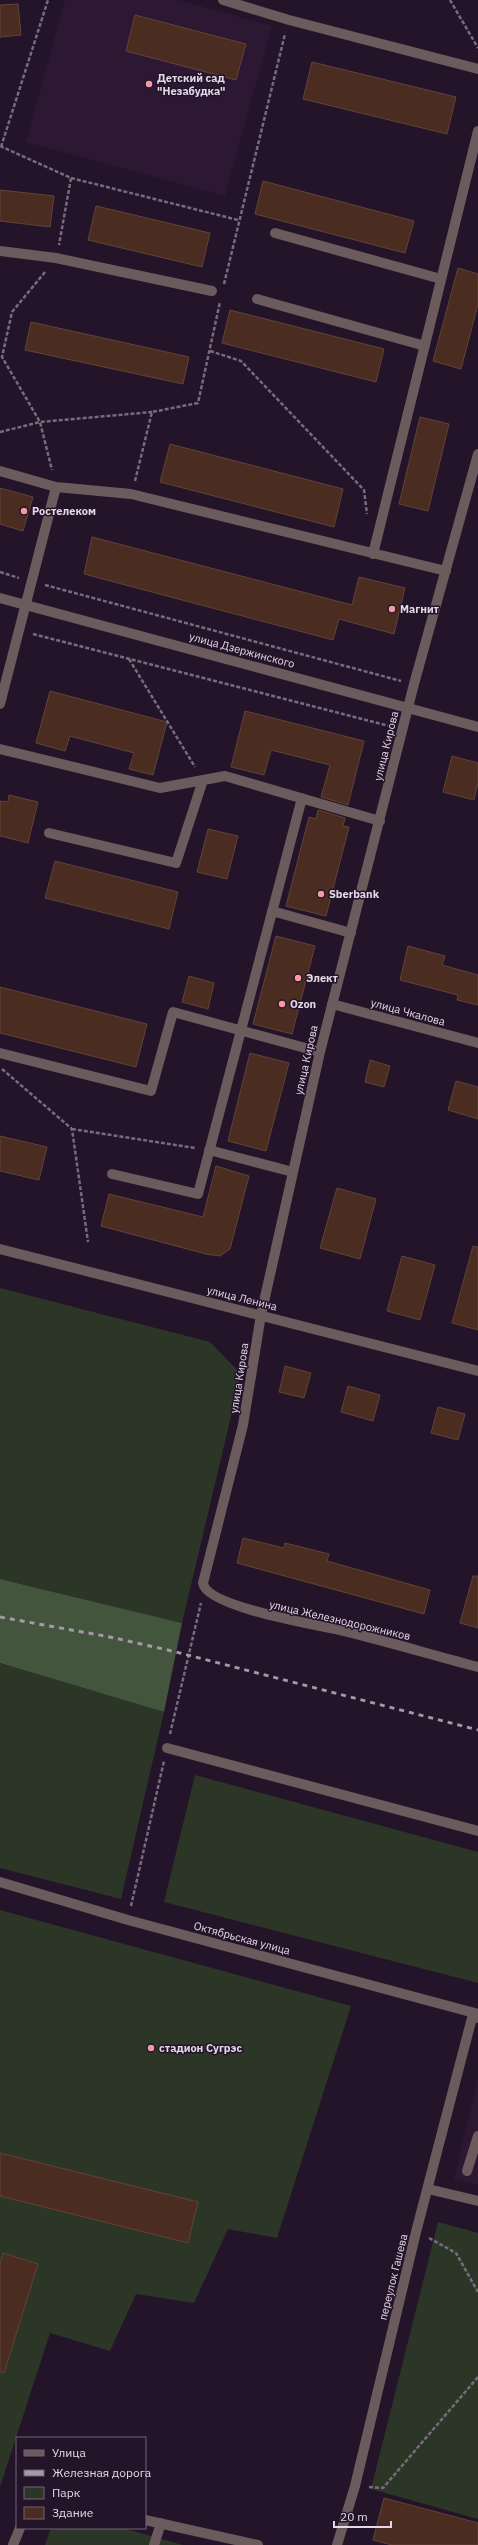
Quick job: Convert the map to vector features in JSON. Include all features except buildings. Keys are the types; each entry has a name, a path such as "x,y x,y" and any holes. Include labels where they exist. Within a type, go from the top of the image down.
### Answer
{"street":[{"path":"223,0 289,20 478,70"},
{"path":"373,554 478,131"},
{"path":"275,233 441,279"},
{"path":"0,251 56,258 212,291"},
{"path":"257,299 425,346"},
{"name":"улица Кирова","path":"203,1583 243,1425 262,1315 292,1172 320,1052 414,684 476,468 478,454"},
{"path":"0,470 56,487 131,494 446,571"},
{"path":"0,704 24,604 56,487"},
{"name":"улица Дзержинского","path":"0,598 478,727"},
{"path":"0,749 160,788 225,776 380,821"},
{"path":"49,833 176,863 203,780"},
{"path":"112,1174 198,1194 302,798"},
{"path":"272,911 351,932"},
{"name":"улица Чкалова","path":"332,1004 478,1043"},
{"path":"0,1053 151,1091 173,1012 320,1052"},
{"path":"209,1150 292,1172"},
{"name":"улица Ленина","path":"0,1249 478,1371"},
{"name":"улица Железнодорожников","path":"203,1583 207,1591 271,1617 340,1630 478,1667"},
{"path":"167,1748 478,1831"},
{"name":"Октябрьская улица","path":"0,1882 128,1920 476,2015"},
{"name":"переулок Гашева","path":"337,2545 355,2486 416,2232 476,2015"},
{"path":"467,2171 478,2136"},
{"path":"428,2189 478,2201"},
{"path":"146,2520 258,2545"},
{"path":"154,2545 161,2523"},
{"path":"13,2545 20,2529"}],"path":[{"path":"48,0 1,146 71,178 238,220"},
{"path":"450,0 478,48"},
{"path":"223,289 238,220 289,20"},
{"path":"56,487 40,422 2,357 12,312 56,258 71,178"},
{"path":"0,432 40,422 152,412 198,403 221,297"},
{"path":"210,351 242,361 364,490 368,518"},
{"path":"131,494 152,412"},
{"path":"0,572 414,684"},
{"path":"18,630 402,731"},
{"path":"129,658 203,780"},
{"path":"0,1067 72,1129 209,1150"},
{"path":"72,1129 88,1242"},
{"path":"128,1920 179,1690 202,1601"},
{"path":"416,2232 456,2253 478,2292"},
{"path":"355,2486 383,2488 478,2377"}],"shaded area":[{"name":"Детский сад \"Незабудка\"","path":"65,0 178,0 272,26 225,196 26,142"},
{"path":"478,2077 478,2185 454,2179"}],"green space":[{"path":"0,1288 210,1342 241,1374 182,1623 0,1579"},
{"path":"0,1579 182,1623 164,1712 0,1663"},
{"path":"0,1663 164,1712 121,1899 0,1868"},
{"path":"195,1775 478,1852 478,1983 164,1902"},
{"path":"0,1910 351,2006 277,2238 228,2229 194,2303 136,2294 110,2351 50,2333 0,2487 0,2196 187,2243 0,2153"},
{"path":"438,2222 478,2233 478,2519 371,2489"},
{"path":"51,2529 127,2529 183,2545 45,2545"}],"railway":[{"path":"0,1617 110,1637 172,1651 478,1730"}],"place":[{"name":"Детский сад \"Незабудка\"","path":"149,84"},
{"name":"Ростелеком","path":"24,511"},
{"name":"Магнит","path":"392,609"},
{"name":"Sberbank","path":"321,894"},
{"name":"Элект","path":"298,978"},
{"name":"Ozon","path":"282,1004"},
{"name":"стадион Сугрэс","path":"151,2048"}]}
